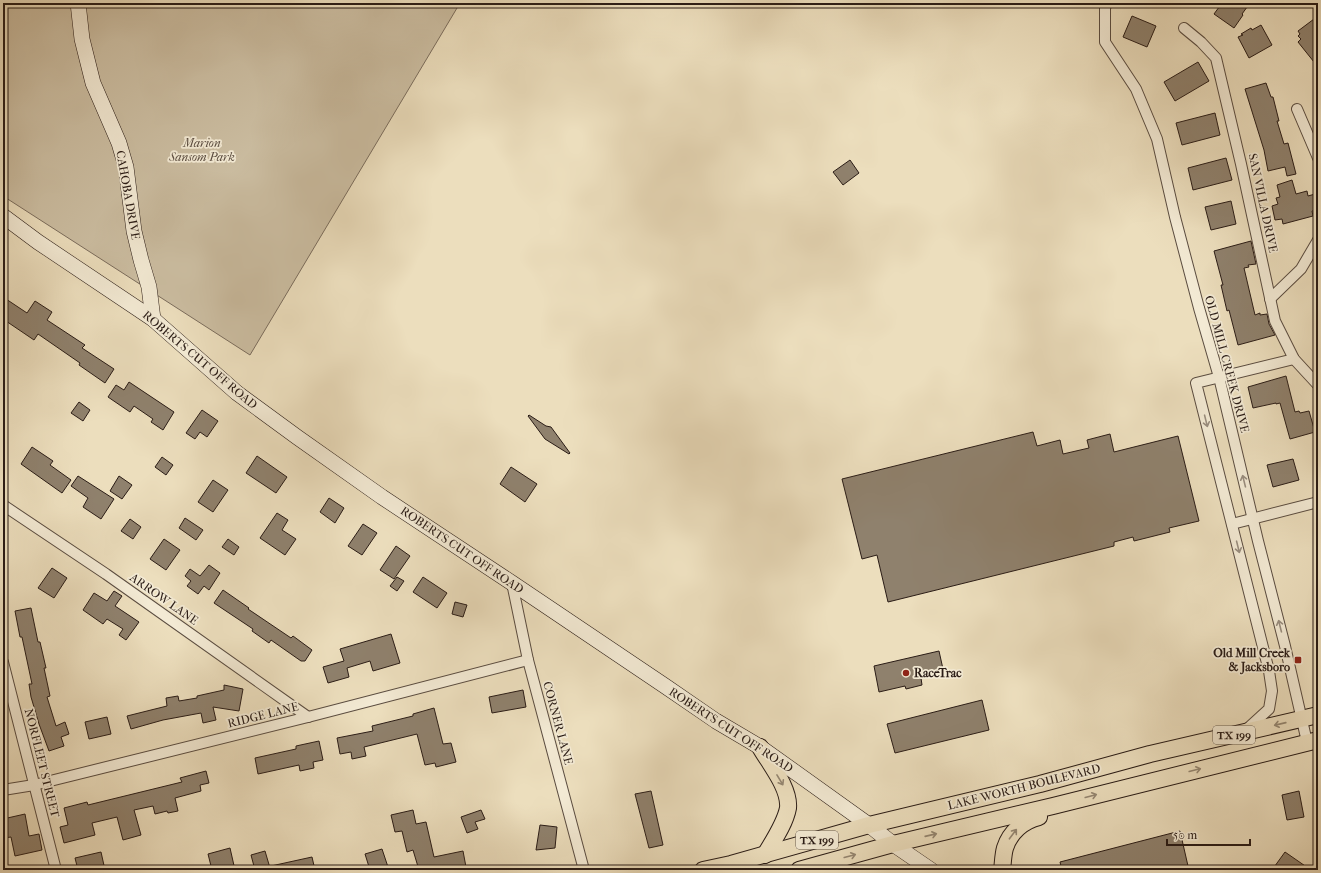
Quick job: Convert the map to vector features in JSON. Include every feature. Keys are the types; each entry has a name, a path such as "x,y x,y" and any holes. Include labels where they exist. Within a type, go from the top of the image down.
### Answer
{"main road":[{"name":"LAKE WORTH BOULEVARD","path":"703,870 765,855 869,825 1040,784 1150,754 1318,715"},
{"name":"LAKE WORTH BOULEVARD","path":"799,870 893,844 1053,806 1312,741"},
{"path":"760,747 784,788 788,798 788,808 784,822 765,855"},
{"path":"1002,870 1005,848 1010,836 1019,826 1030,819 1043,816 1053,806"}],"street":[{"name":"CAHOBA DRIVE","path":"78,3 82,39 93,83 119,143 126,167 134,231 141,260 150,287 153,319"},
{"name":"OLD MILL CREEK DRIVE","path":"1106,3 1105,42 1136,89 1157,139 1175,217 1219,377 1285,646 1301,719 1312,741"},
{"name":"SAN VILLA DRIVE","path":"1184,28 1201,42 1216,58 1275,321 1294,358 1318,385"},
{"path":"1297,109 1318,158"},
{"name":"ROBERTS CUT OFF ROAD","path":"3,216 38,242 153,319 213,372 256,407 382,497 684,699 760,747 931,870"},
{"path":"1270,299 1301,269 1318,240"},
{"path":"1244,732 1269,709 1272,691 1269,672 1196,383 1294,358"},
{"path":"1232,524 1318,502"},
{"name":"ARROW LANE","path":"3,505 106,574 308,717"},
{"name":"CORNER LANE","path":"512,583 528,660 584,870"},
{"name":"RIDGE LANE","path":"3,790 34,785 308,717 528,660"},
{"name":"NORFLEET STREET","path":"3,662 56,870"}],"green space":[{"name":"Marion Sansom Park","path":"3,3 460,3 250,355 3,196"}],"building":[{"path":"1222,3 1250,3 1234,28 1214,14"},
{"path":"1132,16 1156,26 1147,47 1123,37"},
{"path":"1314,19 1318,24 1318,67 1298,42 1301,39 1298,36 1300,34 1298,31"},
{"path":"1261,25 1272,45 1249,58 1238,37 1243,35 1241,34 1251,28 1252,30"},
{"path":"1198,62 1209,81 1175,101 1164,82"},
{"path":"1266,83 1271,97 1273,97 1279,121 1277,121 1284,144 1288,143 1296,174 1287,176 1285,167 1268,171 1264,150 1245,89"},
{"path":"1215,113 1220,135 1182,145 1176,123"},
{"path":"1226,158 1232,180 1193,190 1188,168"},
{"path":"850,160 859,173 843,185 833,172"},
{"path":"1292,180 1296,194 1307,191 1308,196 1315,194 1318,210 1312,211 1313,216 1283,224 1282,219 1275,220 1272,206 1278,204 1276,198 1280,197 1277,185"},
{"path":"1231,201 1236,224 1211,230 1205,207"},
{"path":"1251,241 1256,264 1248,265 1249,267 1244,268 1255,315 1260,313 1260,315 1267,314 1269,324 1275,335 1238,345 1229,310 1227,311 1221,285 1223,285 1214,251"},
{"path":"3,297 27,313 35,301 52,312 47,320 85,345 82,348 114,369 105,383 79,365 80,363 38,334 34,340 3,319"},
{"path":"1286,376 1295,412 1299,411 1300,413 1309,411 1315,432 1290,439 1280,403 1253,408 1248,387"},
{"path":"129,382 174,412 163,430 151,422 153,419 134,406 130,412 108,397 116,385 124,390"},
{"path":"79,402 90,410 83,421 71,413"},
{"path":"202,410 218,421 207,437 200,432 195,439 186,433"},
{"path":"529,415 546,426 551,427 570,453 569,454 545,439 528,416"},
{"path":"1033,432 1037,446 1060,440 1063,454 1089,448 1087,440 1110,434 1114,452 1178,436 1199,521 1169,528 1170,532 1134,541 1133,537 1114,542 1114,546 888,602 877,555 862,559 842,479"},
{"path":"32,447 53,461 50,465 71,480 62,493 21,464"},
{"path":"257,456 287,477 276,493 246,473"},
{"path":"162,457 173,465 166,475 155,467"},
{"path":"1293,459 1299,480 1273,487 1267,465"},
{"path":"511,467 537,484 525,502 500,484"},
{"path":"78,476 114,499 101,519 83,507 88,498 71,486"},
{"path":"119,476 132,485 122,499 110,491"},
{"path":"213,480 228,490 213,512 198,502"},
{"path":"329,498 344,508 335,523 320,512"},
{"path":"277,513 288,520 282,530 296,539 285,555 260,538"},
{"path":"185,518 203,530 196,540 179,528"},
{"path":"130,519 141,527 133,539 121,531"},
{"path":"363,524 377,533 362,555 348,546"},
{"path":"164,539 180,550 166,570 150,559"},
{"path":"228,539 239,547 234,555 222,547"},
{"path":"396,546 410,556 394,579 380,570"},
{"path":"209,565 220,573 209,590 204,586 198,594 187,586 191,581 185,576 190,569 200,576"},
{"path":"52,568 67,578 54,598 38,588"},
{"path":"397,577 404,581 397,591 390,586"},
{"path":"423,577 447,593 437,608 413,592"},
{"path":"223,590 291,638 293,636 312,650 305,661 301,661 271,640 269,643 252,631 253,629 214,603"},
{"path":"114,591 122,596 115,606 139,622 126,640 119,635 123,629 107,619 103,624 83,610 94,593 107,601"},
{"path":"455,602 467,605 463,617 452,614"},
{"path":"31,608 38,642 40,642 46,668 44,668 50,696 47,697 56,726 65,722 69,734 61,737 64,746 49,751 31,697 29,684 32,684 15,611"},
{"path":"391,634 400,663 373,671 370,661 347,668 349,677 328,683 323,667 344,661 340,649"},
{"name":"RaceTrac","path":"939,651 943,669 936,671 937,674 921,678 922,685 906,689 905,686 879,692 874,666"},
{"path":"224,685 243,689 239,711 213,707 216,720 203,723 201,713 163,720 131,729 127,716 167,706 166,698 178,696 179,701 197,698 197,696 224,690"},
{"path":"523,690 526,707 492,713 489,697"},
{"path":"982,700 989,730 895,753 887,724"},
{"path":"434,708 443,744 451,743 456,762 436,767 435,763 425,765 417,734 364,747 366,756 352,759 351,752 340,754 337,738 373,731 372,726 413,716 413,714"},
{"path":"107,717 111,734 89,739 85,722"},
{"path":"319,741 323,760 313,762 314,768 300,771 299,765 258,774 255,758 296,749 296,746"},
{"path":"206,771 209,783 200,785 201,791 175,798 178,811 168,813 167,811 155,814 153,806 134,810 141,835 123,840 117,817 92,823 95,835 64,843 60,827 68,825 64,808 87,802 88,805 182,782 180,778"},
{"path":"651,791 663,845 649,848 635,794"},
{"path":"1299,791 1304,817 1287,820 1282,795"},
{"path":"413,810 416,824 426,822 434,857 463,851 466,867 452,870 419,870 413,850 407,852 402,831 395,832 391,815"},
{"path":"481,810 485,819 475,822 478,829 467,833 461,817"},
{"path":"25,814 29,836 39,834 42,850 15,856 11,837 4,838 3,819"},
{"path":"540,825 557,827 555,848 536,850"},
{"path":"1180,831 1188,866 1172,870 1062,870 1060,862"},
{"path":"230,848 235,870 212,870 208,854"},
{"path":"382,849 389,870 370,870 365,854"},
{"path":"265,851 270,868 255,870 251,855"},
{"path":"101,852 105,870 78,870 75,858"},
{"path":"1285,852 1311,870 1272,870"},
{"path":"312,857 315,870 272,870 271,866"}],"place":[{"name":"Old Mill Creek & Jacksboro","path":"1298,660"},
{"name":"RaceTrac","path":"906,673"}]}
